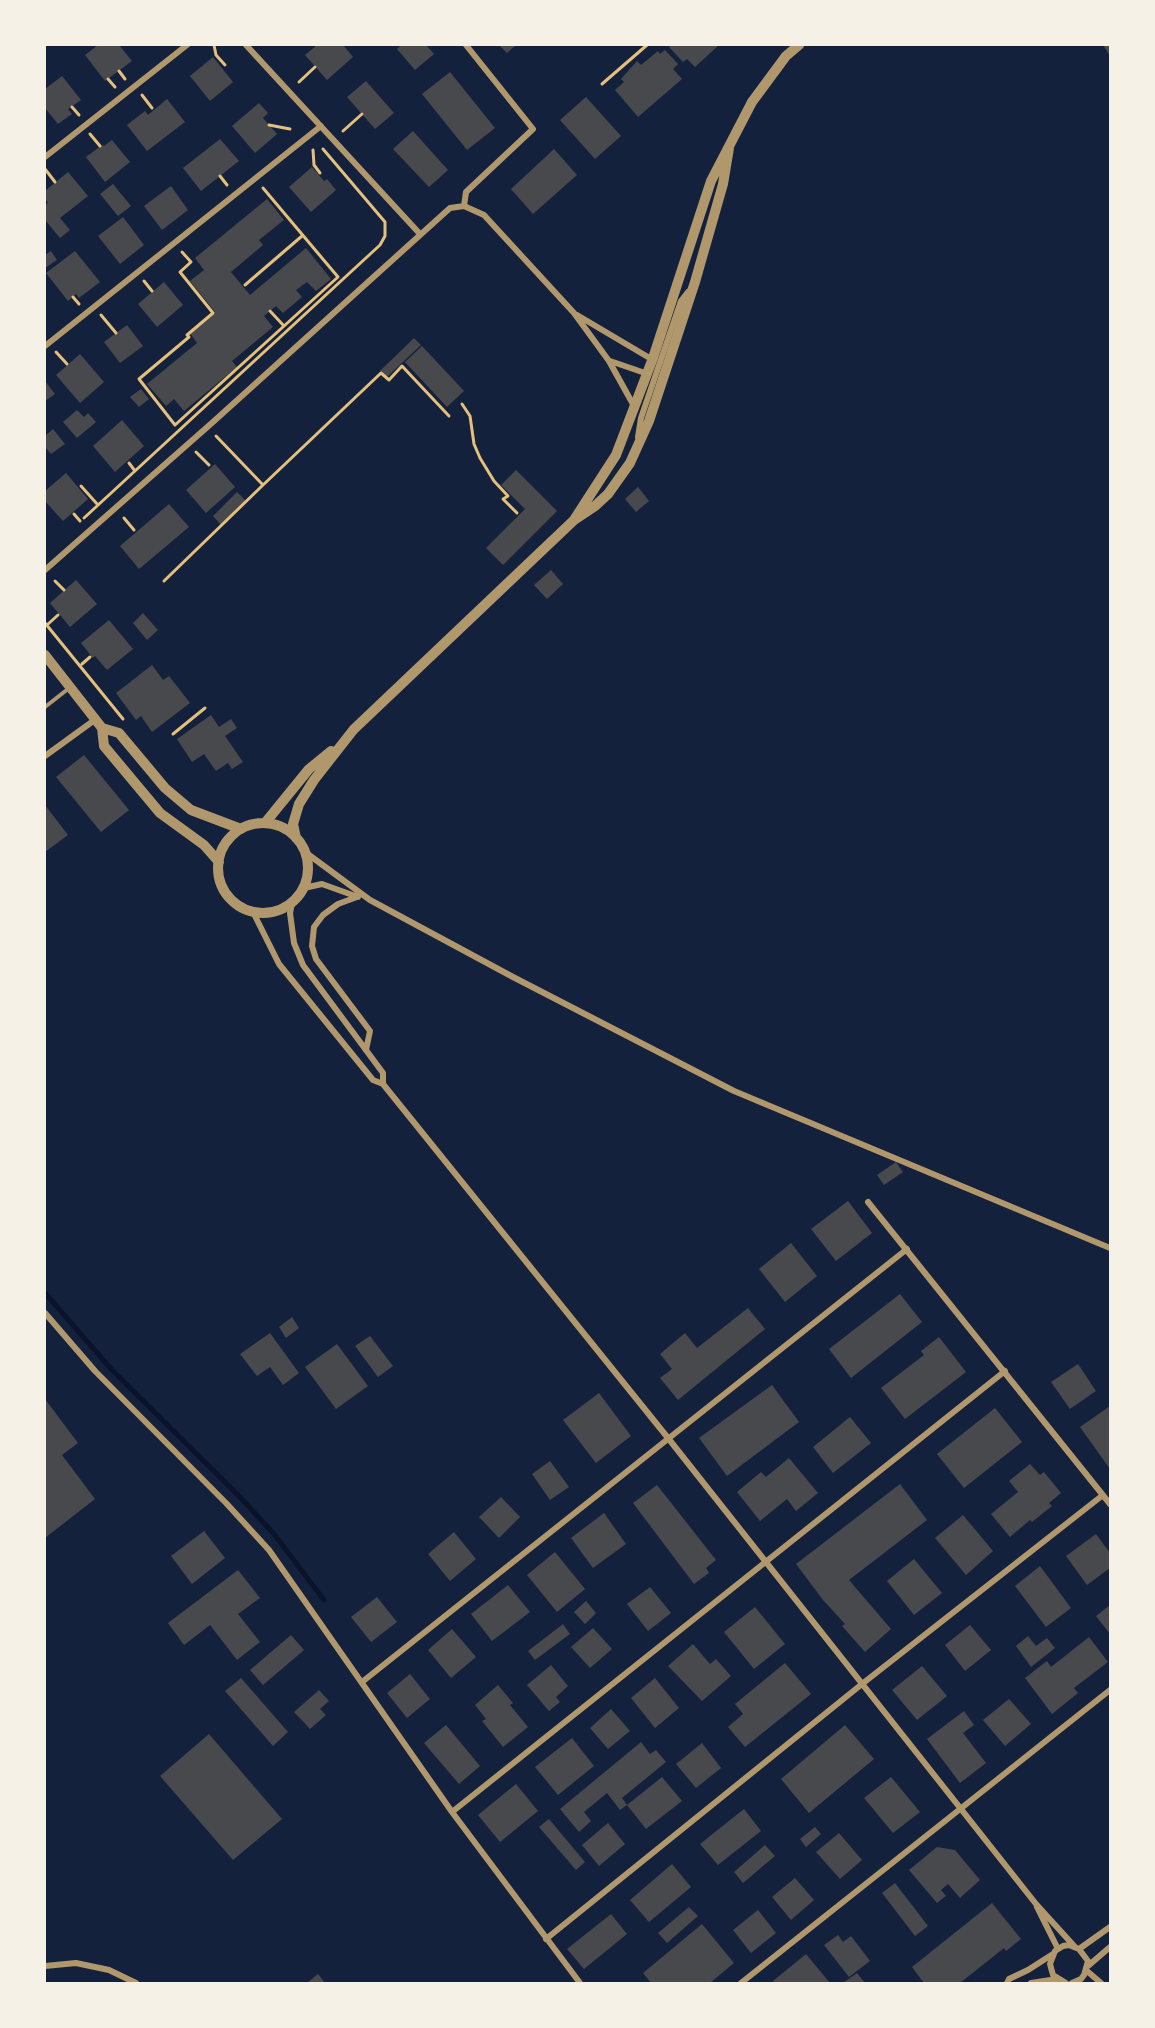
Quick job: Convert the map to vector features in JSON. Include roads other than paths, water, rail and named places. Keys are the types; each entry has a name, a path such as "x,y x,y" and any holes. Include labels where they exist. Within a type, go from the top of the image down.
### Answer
{"street":[{"path":"45,157 187,45"},
{"path":"246,45 420,234"},
{"path":"464,206 466,192 533,129 465,45"},
{"path":"574,520 616,455 653,358 711,181 752,102 786,56 799,45"},
{"path":"45,346 321,126"},
{"path":"265,823 309,769 349,735 574,520 608,494 630,462 649,421 695,282 723,184 729,148"},
{"path":"45,570 450,208 464,206 484,215 574,313 609,361 634,406"},
{"path":"636,450 641,418 681,301 695,282"},
{"path":"574,313 653,358 658,371"},
{"path":"609,361 647,375 658,371"},
{"path":"45,655 99,724 104,746 160,813 204,845 219,862"},
{"path":"45,756 99,724"},
{"path":"99,724 119,733 165,788 191,810 241,829"},
{"path":"296,838 293,824 299,804 314,780 349,735"},
{"path":"265,823 282,827 296,838 305,852 308,864 308,876 304,888 292,903 280,910 267,913 253,912 241,907 223,888 219,875 219,862 226,843 241,829 252,824 265,823"},
{"path":"305,852 370,900 734,1091 1110,1248"},
{"path":"304,888 322,884 370,900"},
{"path":"357,897 338,904 323,915 314,927 312,946 316,959 370,1031 366,1050"},
{"path":"292,903 290,913 294,944 303,965 383,1073 383,1084"},
{"path":"253,912 279,964 373,1080 383,1084 668,1438 1036,1904 1086,1956 1087,1968 1101,1983"},
{"path":"868,1202 1110,1504"},
{"path":"362,1682 907,1249"},
{"path":"45,1313 95,1371 269,1550 452,1812 580,1983"},
{"path":"452,1812 1005,1371"},
{"path":"546,1939 862,1684 1103,1495"},
{"path":"741,1983 1110,1690"},
{"path":"1036,1904 1056,1951 1050,1964 1053,1975 1066,1983"},
{"path":"1007,1983 1009,1979 1064,1946 1077,1948 1110,1927"},
{"path":"1072,1983 1081,1979 1087,1968 1110,1947"},
{"path":"45,1966 76,1963 109,1970 136,1983"},
{"path":"1031,1983 1057,1979"}],"lane":[{"path":"45,707 70,687"}],"waterway":[{"path":"45,1293 112,1370 239,1496 274,1534 324,1600"}]}
